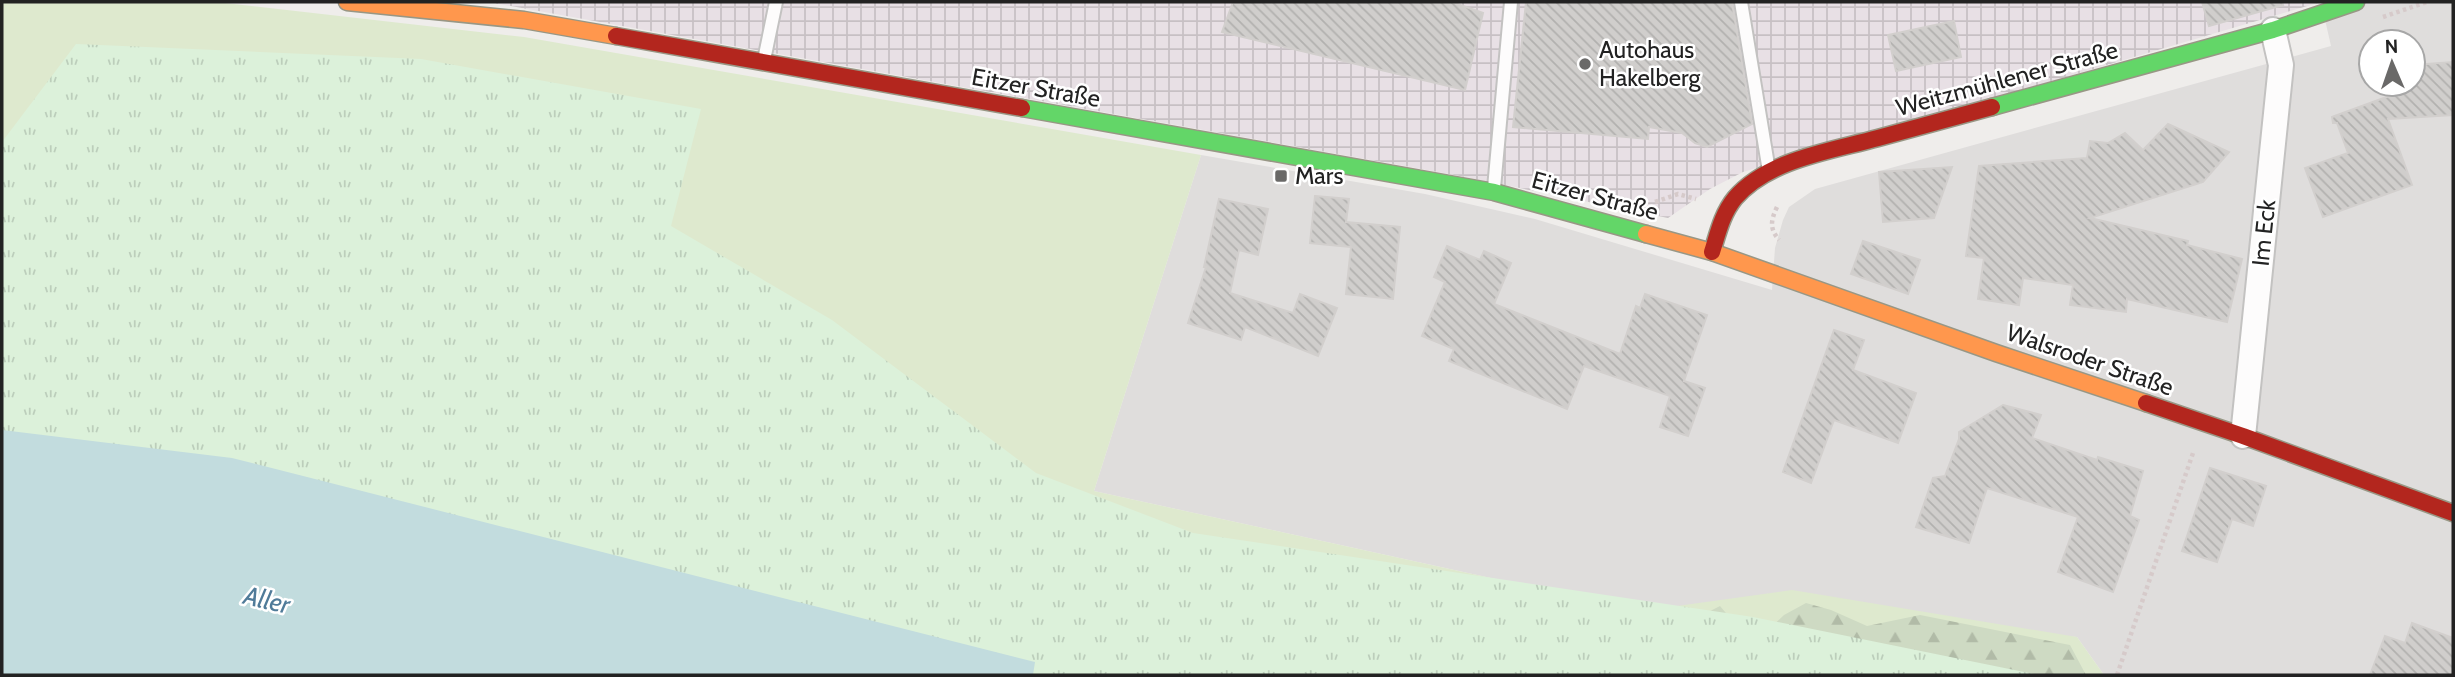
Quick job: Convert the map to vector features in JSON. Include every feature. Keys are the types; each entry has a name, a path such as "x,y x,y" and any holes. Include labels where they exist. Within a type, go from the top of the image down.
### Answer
{"main road":[{"name":"Eitzer Straße","path":"347,2 524,20 1494,192 1712,252"},
{"name":"Weitzmühlener Straße","path":"1712,252 1727,207 1743,190 1769,171 1806,158 2273,30 2356,2"},
{"name":"Walsroder Straße","path":"1712,252 1996,353 2243,436 2453,513"}],"street":[{"name":"Im Eck","path":"2243,436 2281,65 2273,30"}],"lane":[{"path":"764,64 776,2"},
{"path":"1494,192 1511,2"},
{"path":"1741,2 1769,171"}],"path":[{"path":"2117,675 2203,423"}],"shaded area":[{"path":"488,2 2321,2 1743,172 1710,189 1668,218 1460,176"},
{"path":"2321,2 2453,2 2453,675 2104,675 2077,637 1641,611 1094,491 1201,155 1425,194 1535,219 1772,290 1775,248 1783,220 1789,207 1815,189 2331,46"}],"green space":[{"path":"2,2 216,2 524,37 1201,155 1094,491 1641,611 1792,590 2077,637 2104,675 1198,675 2,425"},
{"path":"76,44 421,59 701,109 671,226 832,320 1036,473 1193,533 1753,617 2039,675 2,675 2,142"},
{"path":"1806,603 1831,610 1867,626 1920,615 2070,645 2086,675 1682,675 1667,633 1720,606 1753,645 1784,615"}],"water":[{"name":"Aller","path":"2,430 232,458 1035,662 1033,675 2,675"}],"building":[{"path":"1233,2 1452,2 1483,13 1465,90 1222,32"},
{"path":"1526,2 1732,2 1752,124 1707,147 1695,143 1682,133 1649,127 1648,139 1513,127"},
{"path":"2202,2 2282,2 2283,5 2209,26"},
{"path":"1954,21 1961,57 1896,71 1888,35"},
{"path":"2453,62 2453,115 2388,119 2412,185 2323,217 2305,168 2348,153 2337,123 2333,123 2332,117 2384,98 2427,98 2427,64"},
{"path":"2168,124 2229,152 2203,182 2090,218 2188,241 2187,245 2242,259 2227,322 2127,299 2126,312 2070,305 2073,285 2023,278 2019,305 1978,299 1984,258 1966,256 1979,166 2087,158 2090,141 2108,143 2125,133 2143,150"},
{"path":"1952,167 1934,218 1883,222 1879,172"},
{"path":"1315,196 1349,199 1346,222 1400,227 1393,299 1346,294 1351,247 1310,243"},
{"path":"1219,199 1268,209 1258,255 1239,250 1230,293 1293,313 1300,294 1337,308 1318,356 1245,327 1241,340 1188,323 1206,267"},
{"path":"1863,241 1920,260 1908,294 1851,274"},
{"path":"1447,246 1480,260 1484,251 1511,263 1494,304 1620,354 1636,306 1640,308 1645,294 1707,315 1684,381 1705,388 1688,436 1660,427 1670,396 1584,366 1567,409 1449,361 1454,349 1422,336 1445,282 1434,277"},
{"path":"1834,330 1864,340 1853,370 1916,393 1898,443 1834,420 1811,483 1783,472"},
{"path":"2003,405 2041,415 2032,438 2097,460 2098,457 2143,471 2130,516 2139,520 2113,592 2058,572 2078,517 1987,488 1969,543 1916,527 1933,478 1945,476 1959,439 1959,432"},
{"path":"2210,468 2266,486 2253,526 2232,519 2217,562 2182,551"},
{"path":"2412,623 2453,638 2453,675 2370,675 2385,636 2405,643"}],"traffic: fast":[{"path":"1992,107 2273,30 2356,2"},
{"path":"1022,108 1494,192 1646,234"}],"traffic: slow":[{"path":"347,2 524,20 616,36"},
{"path":"1646,234 1712,252 2146,403"}],"traffic: jam":[{"path":"616,36 1022,108"},
{"path":"1712,252 1721,224 1735,198 1765,174 1821,152 1992,107"},
{"path":"2146,403 2453,513"}],"place":[{"name":"Autohaus Hakelberg","path":"1585,64"},
{"name":"Mars","path":"1281,176"}]}
